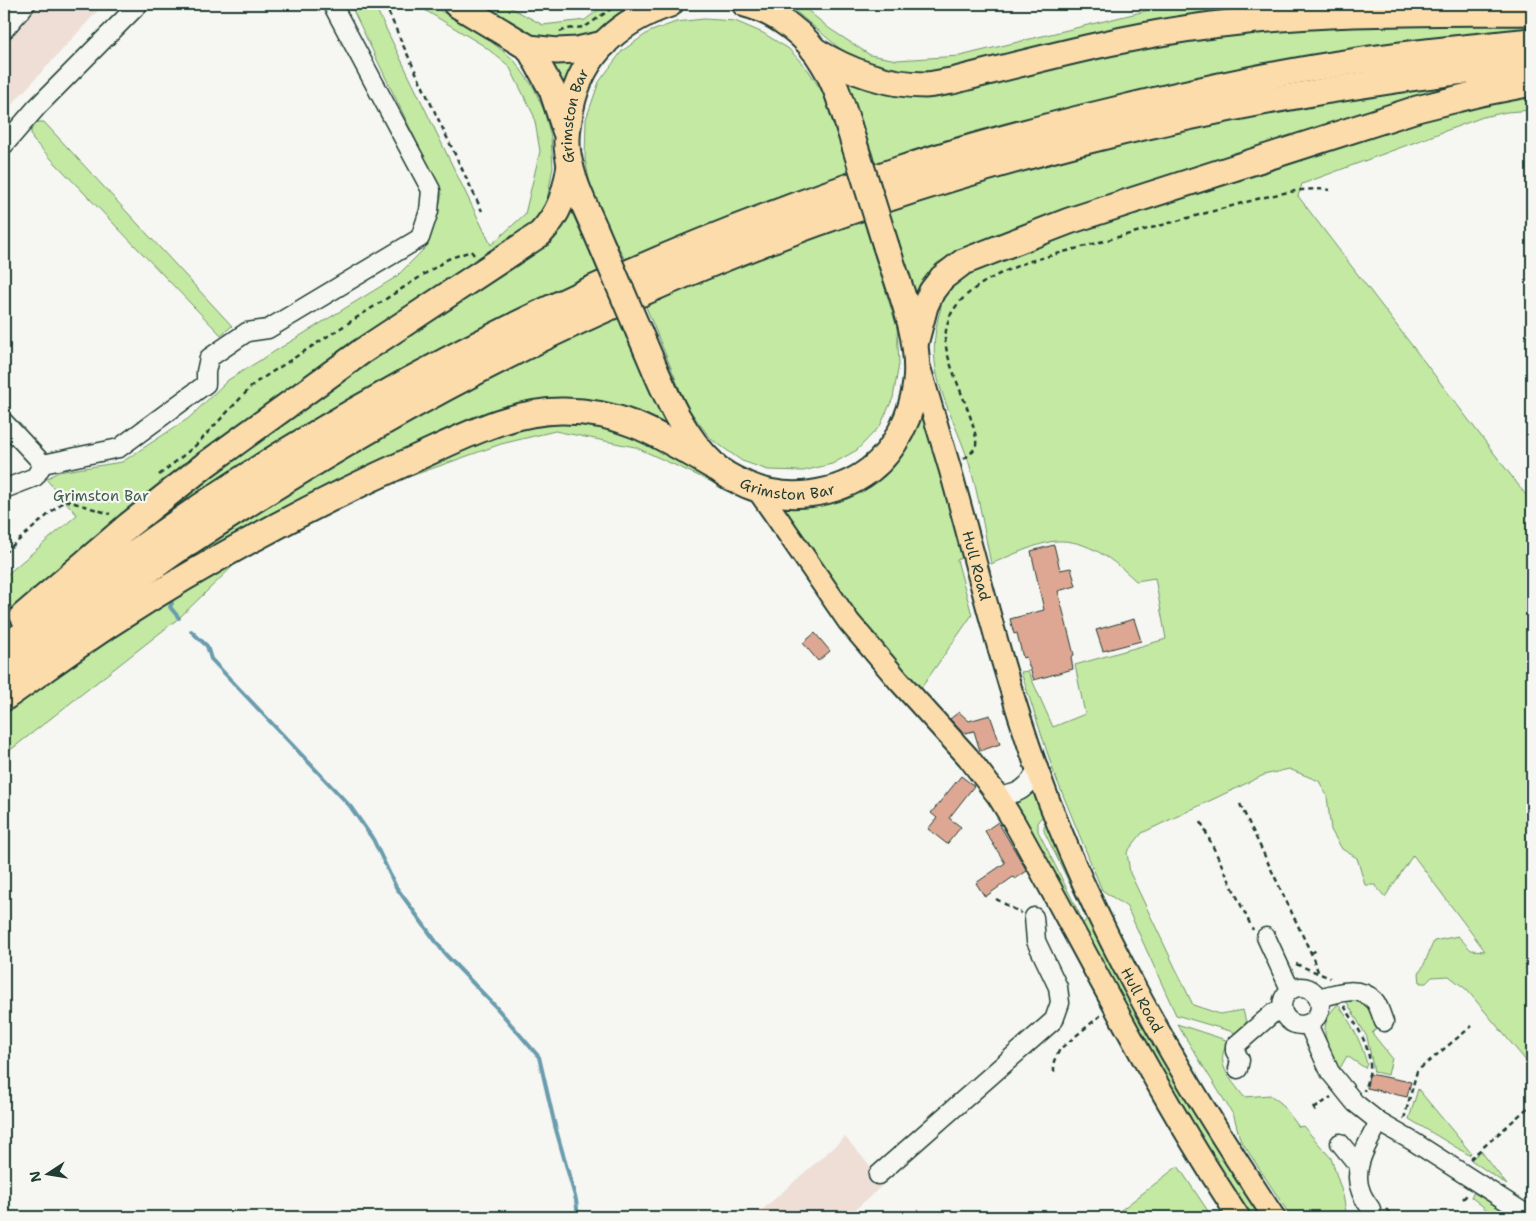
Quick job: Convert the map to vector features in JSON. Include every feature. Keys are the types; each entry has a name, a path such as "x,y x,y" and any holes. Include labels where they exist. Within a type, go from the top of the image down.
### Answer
{"highway":[{"path":"456,4 529,48 557,51 585,49 604,44"},
{"name":"Grimston Bar","path":"670,4 657,8 633,9 587,64 580,77 570,106 567,139 570,166 576,186 639,332 683,429 698,450 716,468 735,480 758,490 787,495 814,493 843,484 870,470 886,454 899,436 914,398 916,353 886,246 848,124 831,78 814,50 784,23 754,5"},
{"path":"814,50 842,67 859,74 879,79 926,85 952,81 1128,38 1230,23 1358,13 1532,12"},
{"path":"4,648 163,531 301,442 424,373 504,332 578,296 695,245 774,214 900,169 1023,132 1246,80 1358,60 1532,41"},
{"path":"529,48 552,90 567,139"},
{"path":"4,677 177,550 320,459 496,361 692,271 765,241 905,192 1020,158 1154,124 1248,104 1355,86 1476,69 1532,64"},
{"path":"916,353 925,306 932,291 942,278 963,262 1069,221 1417,109 1532,83"},
{"path":"4,635 14,623 100,550 205,465 361,352 540,234 551,222 562,202 570,166"},
{"path":"4,698 113,622 243,544 366,480 491,425 539,413 588,412 637,424 716,468"}],"main road":[{"name":"Hull Road","path":"916,353 1008,679 1037,769 1090,901 1165,1044 1228,1148 1274,1217"},
{"name":"Hull Road","path":"758,490 849,622 899,681 968,757 998,796 1063,909 1208,1172 1238,1217"}],"street":[{"path":"4,30 26,4"},
{"path":"4,145 37,107 139,4"},
{"path":"4,489 35,476 43,464 119,448 206,384 209,358 247,332 268,330 420,238 429,211 431,190 332,4"},
{"path":"4,422 43,464"},
{"path":"998,796 1010,795 1021,790 1032,781 1037,769"},
{"path":"878,1175 1054,1020 1060,1003 1058,987 1036,941 1034,918"},
{"path":"1260,936 1279,966 1290,989"},
{"path":"1304,986 1310,988 1319,998 1320,1010 1318,1016 1308,1024 1297,1025 1284,1015 1282,1010 1283,998 1290,989 1304,986"},
{"path":"1319,998 1339,992 1360,992 1374,1000 1384,1022"},
{"path":"1238,1069 1240,1060 1235,1052 1235,1046 1273,1013 1282,1010"},
{"path":"1308,1024 1330,1072 1354,1103 1379,1122 1531,1217"},
{"path":"1371,1209 1360,1191 1358,1179 1359,1163 1379,1122"},
{"path":"1340,1143 1353,1159 1359,1163"}],"path":[{"path":"385,4 482,211"},
{"path":"558,37 560,31 584,27 633,9"},
{"path":"949,467 968,456 976,444 966,402 950,359 945,338 950,316 962,300 984,282 1027,262 1261,198 1300,190 1330,190"},
{"path":"156,477 195,446 255,383 448,259 471,251 486,271"},
{"path":"4,552 64,501 109,515 117,509"},
{"path":"1240,804 1311,953 1319,974"},
{"path":"1201,822 1260,936"},
{"path":"1311,953 1317,950"},
{"path":"1279,966 1292,962 1334,980 1342,1004 1358,1027 1365,1042 1370,1065 1364,1092"},
{"path":"1054,1072 1054,1061 1060,1049 1098,1016 1116,1007"},
{"path":"1396,1114 1404,1119 1418,1071 1472,1026"},
{"path":"1314,1110 1343,1090"},
{"path":"1463,1199 1468,1194 1464,1190 1476,1172 1469,1160 1532,1104"}],"shaded area":[{"path":"4,4 104,4 4,113"},
{"path":"845,1137 885,1183 847,1217 754,1217"}],"green space":[{"name":"Grimston Bar","path":"350,4 374,4 491,245 525,214 540,151 534,116 509,66 484,46 415,4 428,4 479,32 514,60 534,88 545,113 551,138 553,167 541,220 160,486 4,618 4,577 77,515 46,479 58,472 122,462 189,418 228,380 396,277 428,245 442,194"},
{"path":"472,4 504,4 543,25 585,20 606,4 640,4 593,38 549,40 524,32"},
{"path":"787,4 800,4 830,29 870,55 897,60 960,56 1162,7 1225,4 1467,4 921,76 857,63"},
{"path":"1532,18 1532,28 1402,47 877,167 846,77 891,91 1218,31"},
{"path":"704,19 735,21 763,33 789,49 809,71 823,93 850,174 627,264 592,194 585,159 586,119 599,82 622,51 649,32 676,22"},
{"path":"580,57 566,94 547,58"},
{"path":"1532,72 957,253 937,263 920,285 914,302 892,243 889,207 985,177 1228,117"},
{"path":"1532,93 1532,110 1507,112 1483,117 1302,184 1298,196 1532,503 1532,1068 1467,990 1449,976 1432,977 1426,983 1420,983 1419,973 1434,941 1458,936 1471,950 1485,951 1413,855 1385,897 1375,885 1365,885 1357,858 1342,849 1331,830 1327,796 1319,781 1289,769 1264,775 1142,833 1127,852 1130,873 1193,1005 1220,1014 1243,1010 1247,1026 1240,1034 1176,1015 1127,907 1102,890 1054,773 1021,672 1028,671 1053,727 1085,714 1075,665 1166,639 1155,578 1136,581 1100,553 1067,541 1041,544 991,564 973,475 940,388 936,370 934,351 941,307 938,303 942,293 972,269 1037,248 1062,229 1362,134"},
{"path":"36,122 44,122 232,326 221,335 33,140 31,130"},
{"path":"571,210 600,276 115,554 178,495"},
{"path":"862,216 897,327 899,364 893,398 880,426 857,450 832,464 803,471 768,470 742,461 711,439 687,407 644,302"},
{"path":"617,314 668,426 634,415 543,402 166,581 154,577 420,411"},
{"path":"922,410 943,478 963,557 957,560 972,615 919,691 847,605 813,557 781,500 845,489"},
{"path":"592,421 661,444 721,486 635,447 555,431 501,444 400,480 294,529 398,473 516,425"},
{"path":"234,565 179,618 4,755 4,710 184,588 217,570"},
{"path":"1036,788 1045,814 1038,821 1038,831 1080,915 1077,919 1009,802 1026,798"},
{"path":"1048,821 1262,1217 1247,1217 1200,1140 1081,926 1086,917 1044,831"},
{"path":"1349,998 1367,1003 1380,1026 1372,1033 1392,1058 1388,1075 1374,1072 1367,1037 1345,999"},
{"path":"1338,1004 1359,1040 1367,1064 1365,1068 1347,1056 1339,1070 1327,1044 1325,1028 1327,1020"},
{"path":"1177,1024 1229,1041 1224,1049 1223,1063 1229,1077 1244,1097 1270,1095 1281,1103 1299,1127 1303,1126 1331,1158 1343,1195 1347,1217 1291,1217 1240,1139 1234,1116"},
{"path":"1418,1089 1471,1153 1469,1155 1409,1119"},
{"path":"1481,1151 1507,1185 1471,1160"},
{"path":"1178,1166 1212,1217 1112,1217"},
{"path":"1473,1193 1514,1217 1496,1217 1471,1197"}],"building":[{"path":"1054,545 1060,570 1071,568 1076,586 1058,591 1074,655 1071,657 1073,669 1034,680 1026,657 1023,658 1017,633 1014,634 1010,619 1044,610 1031,551"},
{"path":"1134,619 1141,641 1103,651 1096,630"},
{"path":"815,633 830,651 818,661 803,643"},
{"path":"959,712 969,721 990,715 1000,744 980,751 974,731 965,733 961,731 950,719"},
{"path":"961,776 974,786 949,818 961,827 947,844 928,829 937,818 931,813"},
{"path":"998,822 1027,871 1015,879 1013,877 985,897 976,883 1005,863 985,831"},
{"path":"1369,1074 1411,1082 1407,1097 1367,1088"}],"waterway":[{"path":"172,603 170,607 179,618"},
{"path":"191,631 207,646 211,659 350,806 373,839 396,887 445,954 496,1007 539,1057 555,1126 576,1200 578,1217"}]}
